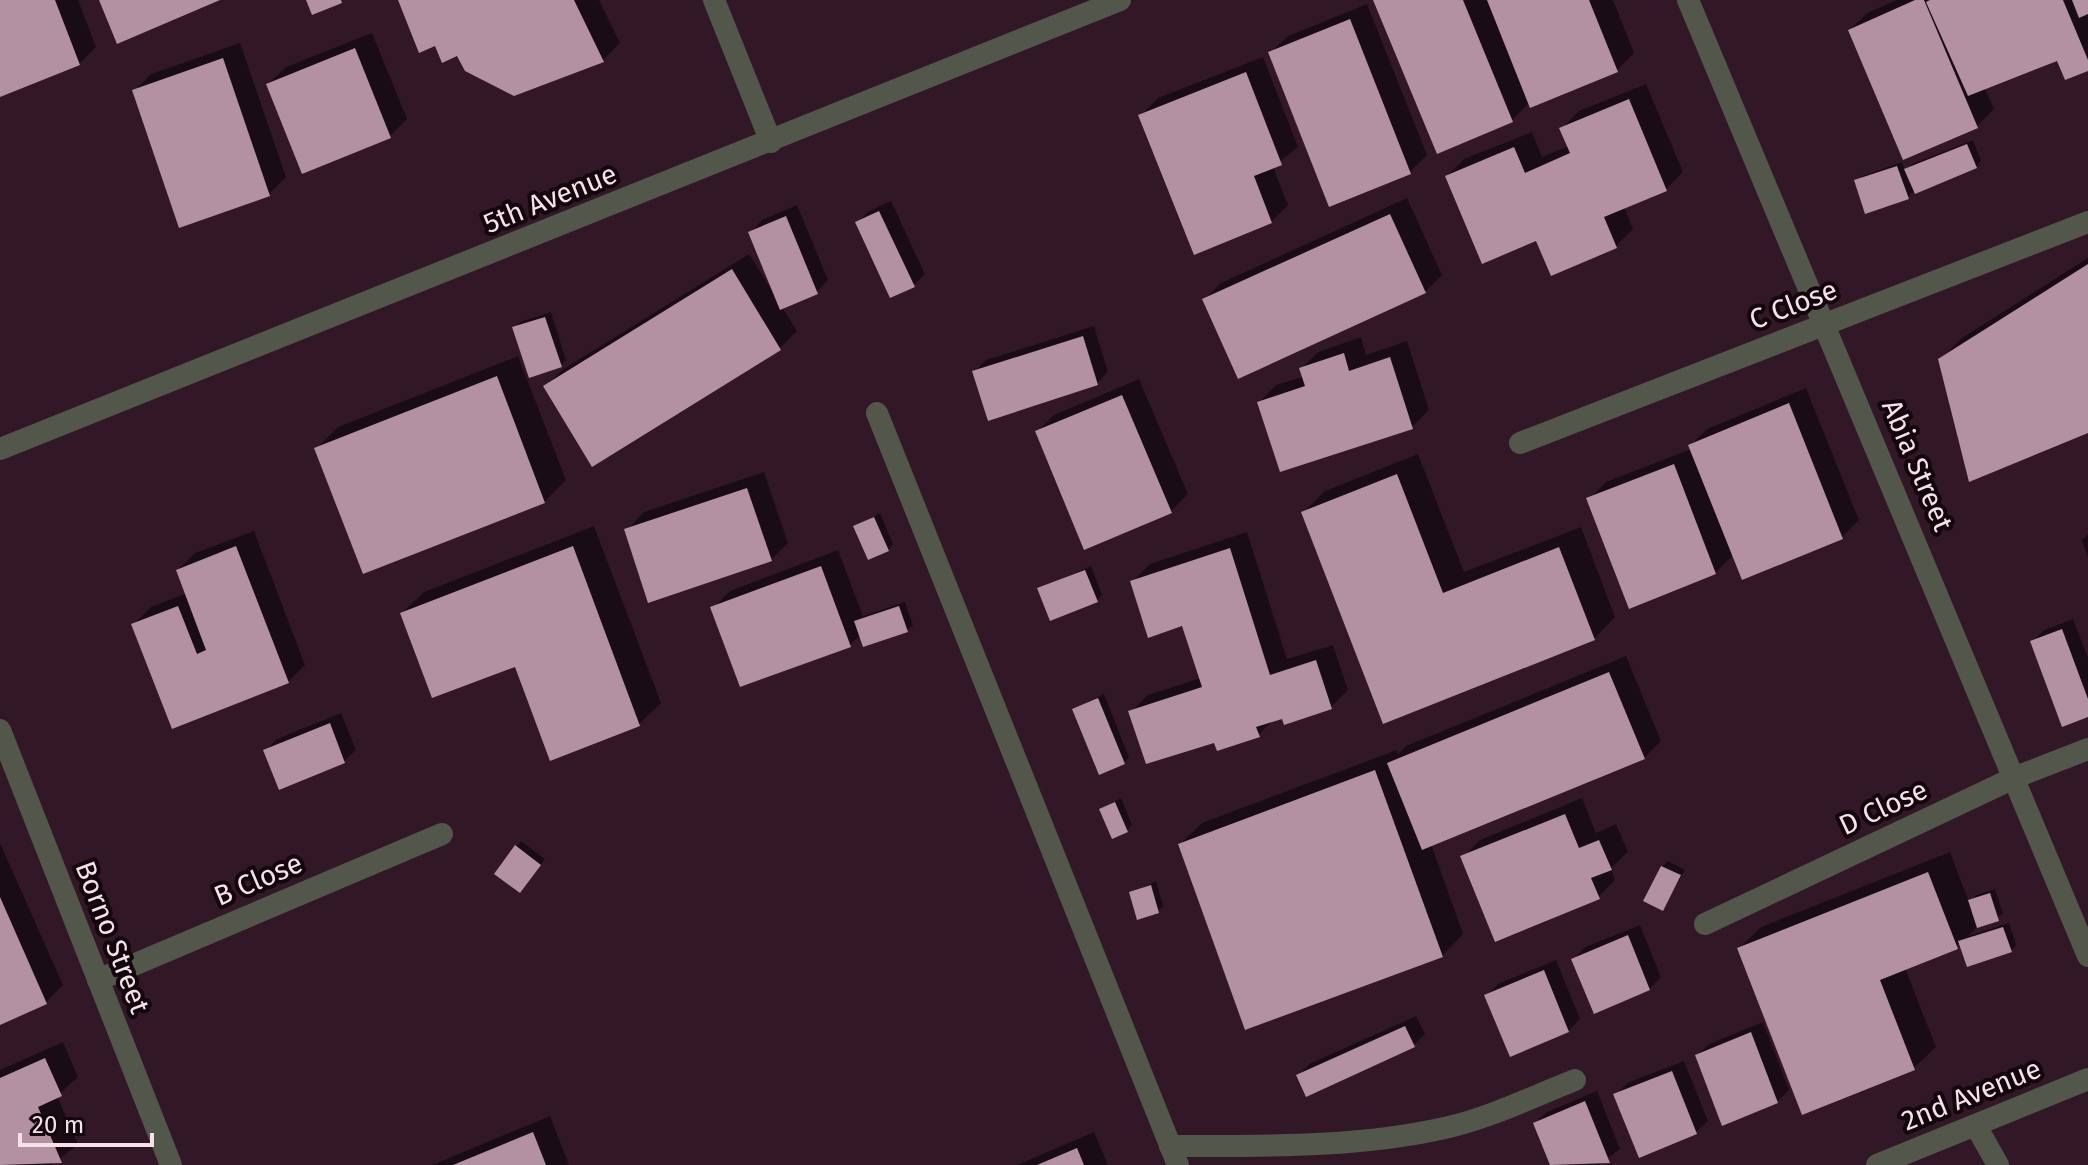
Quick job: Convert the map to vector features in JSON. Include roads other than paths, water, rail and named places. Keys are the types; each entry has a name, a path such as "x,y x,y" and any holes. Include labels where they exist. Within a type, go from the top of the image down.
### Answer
{"street":[{"path":"714,0 771,142"},
{"name":"5th Avenue","path":"0,449 1120,0"},
{"name":"Abia Street","path":"1688,0 2016,777 2088,956"},
{"name":"C Close","path":"1520,443 2088,222"},
{"path":"877,413 1174,1155 1416,1133 1453,1126 1575,1080"},
{"name":"Borno Street","path":"0,730 171,1165"},
{"name":"D Close","path":"1705,924 2016,777 2088,749"},
{"name":"B Close","path":"98,980 442,834"},
{"name":"2nd Avenue","path":"1877,1165 2088,1079"},
{"path":"1976,1126 1998,1165"}]}
